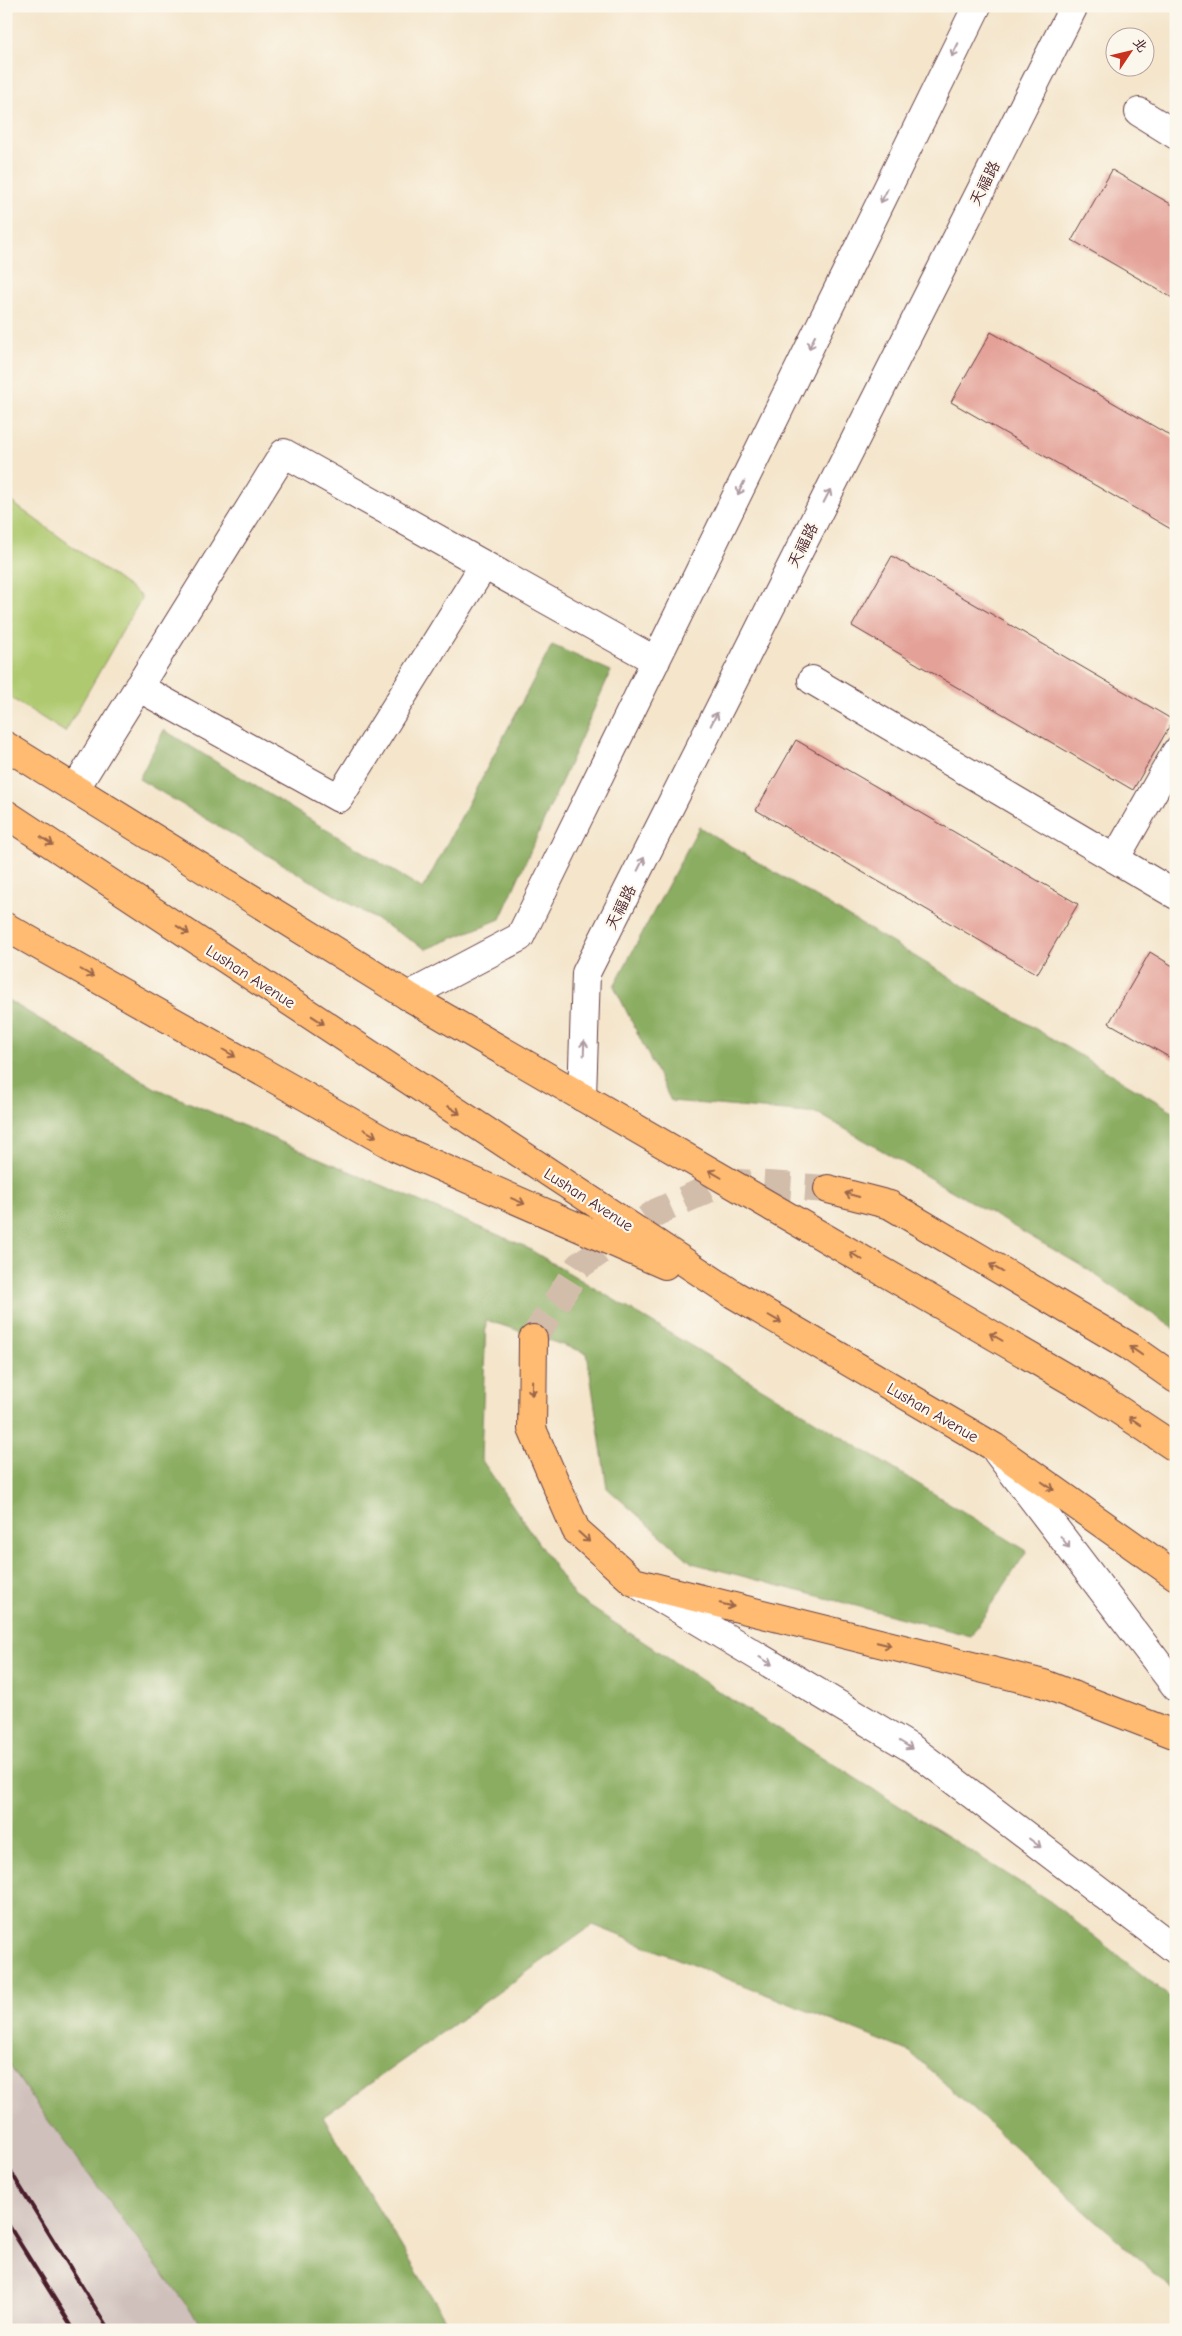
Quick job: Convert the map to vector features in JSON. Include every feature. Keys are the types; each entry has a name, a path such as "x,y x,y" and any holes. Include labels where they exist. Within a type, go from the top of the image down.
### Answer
{"main road":[{"path":"6,746 408,996 1096,1395 1176,1448"},
{"name":"Lushan Avenue","path":"6,814 733,1294 994,1447 1176,1576"},
{"path":"6,926 395,1147 733,1294"},
{"path":"828,1189 890,1205 1129,1346 1176,1379"},
{"path":"533,1339 532,1429 576,1530 634,1582 1044,1684 1176,1735"}],"street":[{"path":"408,996 520,937 977,6"},
{"name":"天福路","path":"582,1097 586,973 1074,6"},
{"path":"1138,112 1176,135"},
{"path":"75,789 284,453 656,661"},
{"path":"138,687 339,798 484,565"},
{"path":"812,680 1176,895"},
{"path":"1114,859 1176,752"},
{"path":"994,1447 1169,1678"},
{"path":"634,1582 911,1748 1176,1950"}],"shaded area":[{"path":"6,2060 36,2104 205,2330 6,2330"}],"green space":[{"path":"6,498 142,597 65,732 6,695"},
{"path":"552,645 611,671 500,919 426,949 139,779 164,730 423,889"},
{"path":"699,827 1176,1113 1176,1330 1087,1269 819,1114 671,1101 614,986"},
{"path":"6,999 155,1088 524,1246 795,1408 1027,1551 971,1636 692,1563 607,1488 587,1353 486,1320 481,1459 575,1597 732,1700 1051,1902 1176,2002 1176,2295 1161,2279 910,2052 593,1925 323,2117 452,2330 205,2330 36,2104 6,2060"}],"building":[{"path":"1112,170 1176,207 1176,300 1072,240"},
{"path":"991,332 1176,439 1176,532 951,402"},
{"path":"892,556 1173,720 1133,790 852,626"},
{"path":"796,740 1078,904 1037,974 756,810"},
{"path":"1150,952 1176,968 1176,1061 1109,1023"}],"tunnel":[{"path":"533,1339 580,1265 657,1212 724,1182 828,1189"}],"railway":[{"path":"6,2164 109,2330"},
{"path":"6,2221 74,2330"}]}
